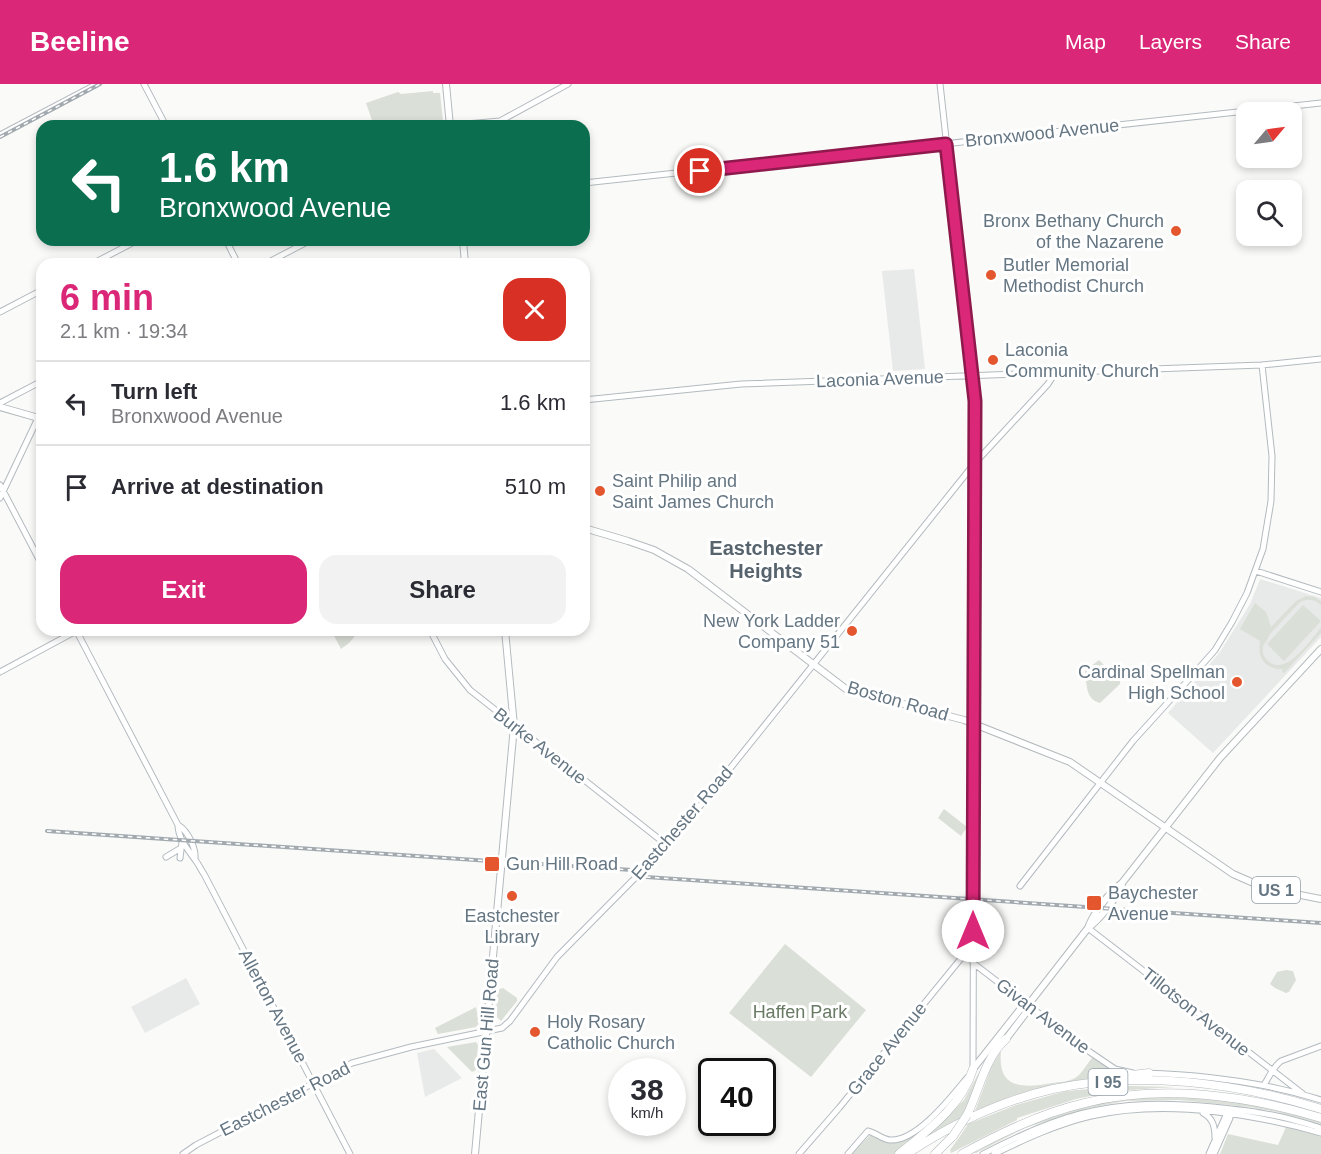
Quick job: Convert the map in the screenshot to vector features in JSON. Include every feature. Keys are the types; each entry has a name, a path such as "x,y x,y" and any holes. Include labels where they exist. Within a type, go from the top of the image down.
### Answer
{"highway":[{"path":"935,1154 953,1136 967,1115 988,1064 1006,1038"},
{"path":"899,1154 947,1111 968,1083 974,1069"},
{"path":"1065,1087 1078,1082 1149,1073"},
{"name":"I 95","path":"907,1154 944,1131 984,1112 1024,1097 1065,1087 1112,1081 1184,1083 1254,1092 1321,1109"},
{"name":"I 95","path":"962,1154 1014,1128 1053,1112 1087,1102 1134,1095 1176,1094 1223,1097 1276,1106 1321,1118"}],"main road":[{"path":"446,84 449,120"},
{"path":"0,405 36,418"},
{"name":"Boston Road","path":"590,530 654,550 688,569 846,689 973,723 1070,762 1242,879 1269,889 1321,900"},
{"name":"East Gun Hill Road","path":"475,1154 514,726 506,636"},
{"path":"1006,1038 1028,1010 1028,1005 1088,928 1105,901 1122,883 1220,758 1321,649"},
{"path":"974,1069 1022,1007 1028,1005"}],"street":[{"path":"0,135 97,84"},
{"path":"144,84 163,120"},
{"path":"502,120 568,84"},
{"path":"848,1154 868,1131 891,1140 908,1136 941,1109 974,1069 975,401 940,84"},
{"name":"Bronxwood Avenue","path":"590,182 1321,103"},
{"path":"104,258 126,246"},
{"path":"276,258 300,246"},
{"path":"0,312 36,294"},
{"name":"Laconia Avenue","path":"590,399 724,385 1262,365 1321,359"},
{"path":"1020,886 1135,738 1204,662 1226,633 1244,600 1267,534 1272,485 1272,450 1262,365"},
{"name":"Eastchester Road","path":"183,1154 352,1063 506,1026 557,957 668,846 974,464 1048,384 1054,373"},
{"path":"0,405 36,384"},
{"path":"0,498 36,427"},
{"path":"0,485 36,554"},
{"path":"1256,571 1321,592"},
{"path":"0,672 66,636"},
{"name":"Allerton Avenue","path":"80,636 178,825 182,840 195,859 350,1154"},
{"name":"Burke Avenue","path":"433,636 446,659 470,690 668,846"},
{"name":"Allerton Avenue","path":"178,825 183,828 194,848 195,859"},
{"path":"180,858 182,840"},
{"path":"166,857 181,848"},
{"name":"Tillotson Avenue","path":"1088,928 1305,1095"},
{"name":"Grace Avenue","path":"799,1154 973,943"},
{"name":"Givan Avenue","path":"973,963 1115,1069 1127,1072 1208,1077 1264,1085 1305,1095"},
{"path":"1264,1085 1276,1065 1284,1059 1321,1046"},
{"path":"1305,1095 1321,1101"},
{"path":"983,1154 1040,1127 1079,1114 1131,1105 1161,1103 1268,1119 1321,1132"},
{"path":"994,1154 1054,1127 1100,1114 1152,1108 1270,1115 1321,1128"},
{"path":"1199,1111 1212,1121 1215,1139"},
{"path":"1209,1154 1228,1112"},
{"path":"1214,1154 1230,1118 1228,1112"}],"shaded area":[{"path":"914,269 925,369 893,371 882,271"},
{"name":"Cardinal Spellman High School","path":"1260,579 1321,598 1321,637 1213,753 1168,713 1220,652 1250,604"},
{"path":"186,978 200,1004 145,1033 131,1007"},
{"path":"434,1049 462,1078 425,1097 417,1053"}],"green space":[{"path":"433,91 433,93 440,93 443,120 372,120 366,103 398,92 401,94"},
{"path":"1306,596 1321,601 1321,605 1310,600 1299,603 1270,634 1263,645 1263,654 1267,660 1274,665 1281,665 1297,656 1321,628 1321,633 1284,673 1283,669 1267,665 1261,657 1260,641 1240,629 1255,603 1266,612 1271,627 1296,601"},
{"path":"1303,605 1321,621 1284,661 1267,644"},
{"path":"334,636 354,636 349,643 341,649"},
{"path":"1099,660 1120,681 1120,684 1100,703 1089,695 1085,671"},
{"path":"944,809 967,827 961,836 938,818"},
{"name":"Haffen Park","path":"785,944 866,1010 811,1077 729,1013"},
{"path":"1293,971 1296,980 1286,993 1270,984 1277,972"},
{"path":"503,988 517,998 517,1001 501,1021 496,1016 497,990"},
{"path":"476,1007 479,1023 476,1027 438,1034 435,1028"},
{"path":"476,1042 478,1045 476,1070 472,1072 447,1047"},
{"path":"1001,1052 1003,1074 1015,1084 1032,1086 1073,1079 1080,1074 1093,1057 1123,1074 1054,1084 1012,1096 975,1111 991,1068"},
{"path":"983,1065 985,1067 963,1117 920,1141 964,1100"},
{"path":"1130,1086 1175,1087 1129,1090 1076,1099 1017,1118 951,1153 950,1150 968,1124 1016,1105 1066,1091"},
{"path":"1158,1096 1236,1102 1321,1121 1321,1124 1249,1107 1179,1100 1125,1101 1089,1108 1025,1128 976,1153 971,1153 1009,1133 1059,1113 1123,1099"},
{"path":"948,1105 946,1110 895,1154 852,1154 871,1134 899,1140 936,1116"},
{"path":"1286,1127 1321,1136 1321,1154 1220,1154 1228,1134 1278,1145"}],"railway":[{"path":"0,137 100,84"},
{"path":"47,831 490,861"},
{"path":"511,862 632,870"},
{"path":"646,877 1321,923"}],"place":[{"name":"Bronx Bethany Church of the Nazarene","path":"1176,231"},
{"name":"Butler Memorial Methodist Church","path":"991,275"},
{"name":"Laconia Community Church","path":"993,360"},
{"name":"Saint Philip and Saint James Church","path":"600,491"},
{"name":"New York Ladder Company 51","path":"852,631"},
{"name":"Cardinal Spellman High School","path":"1237,682"},
{"name":"Gun Hill Road","path":"492,864"},
{"name":"Eastchester Library","path":"512,896"},
{"name":"Baychester Avenue","path":"1094,903"},
{"name":"Holy Rosary Catholic Church","path":"535,1032"}],"district":[{"name":"Eastchester Heights","path":"766,560"}],"route":[{"path":"700,171 946,144 975,401 973,931"}]}
